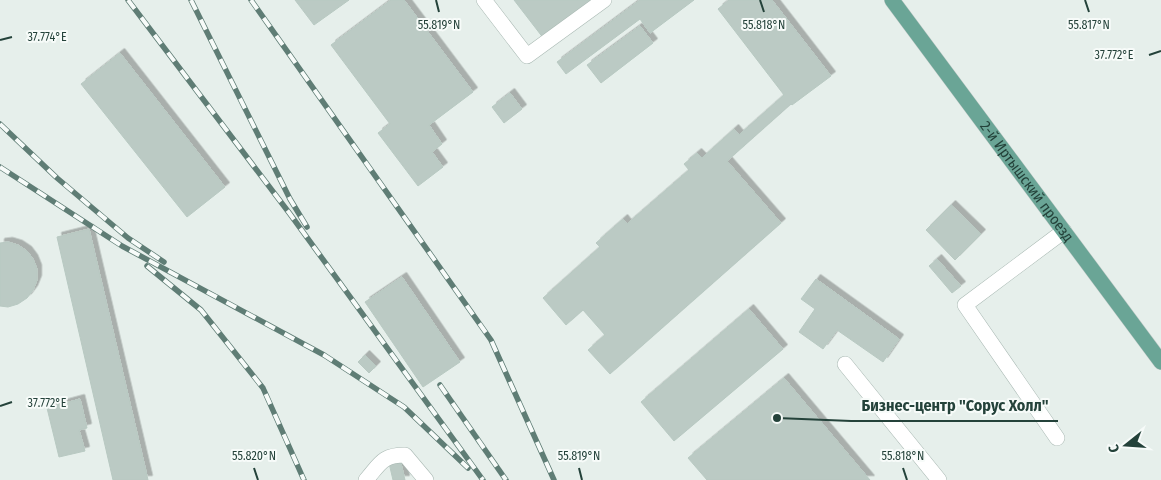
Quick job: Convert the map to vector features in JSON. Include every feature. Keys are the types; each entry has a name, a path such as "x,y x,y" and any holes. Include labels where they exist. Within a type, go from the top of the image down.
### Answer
{"main road":[{"name":"2-й Иртышский проезд","path":"892,0 1161,362"}],"lane":[{"path":"484,0 527,56 604,0"},
{"path":"1057,438 965,305 1064,231"},
{"path":"845,364 939,480"},
{"path":"366,480 385,458 394,455 405,455 426,480"}],"building":[{"path":"295,0 349,0 314,25"},
{"path":"391,0 404,0 473,92 429,125 442,144 432,152 443,167 418,186 378,133 390,124 331,45"},
{"path":"514,0 595,0 544,39"},
{"path":"640,0 694,0 650,33 640,19 566,74 557,62"},
{"path":"729,0 772,0 831,76 791,104 727,161 781,223 610,374 588,350 605,335 583,310 566,325 543,298 600,247 596,243 623,219 627,224 689,170 684,164 697,153 702,158 734,129 739,135 784,95 718,9"},
{"path":"640,26 653,43 601,83 587,65"},
{"path":"120,53 225,187 187,217 81,84"},
{"path":"510,93 522,109 504,123 492,107"},
{"path":"951,205 981,234 955,260 926,230"},
{"path":"89,229 148,480 113,480 57,237"},
{"path":"8,242 18,245 27,251 37,269 37,280 27,298 18,304 8,307 0,306 0,243"},
{"path":"937,259 961,286 952,293 929,266"},
{"path":"402,277 460,362 423,387 365,302"},
{"path":"816,279 899,339 883,362 837,330 823,349 799,332 815,309 801,299"},
{"path":"749,309 783,349 674,441 641,402"},
{"path":"365,355 376,366 369,373 358,362"},
{"path":"784,378 870,480 707,480 688,458"},
{"path":"80,399 87,428 79,430 85,451 59,457 47,408"},
{"path":"400,460 405,480 393,480 389,463"}],"railway":[{"path":"128,0 290,214 483,480"},
{"path":"191,0 290,199 307,227"},
{"path":"251,0 491,340 554,480"},
{"path":"0,124 57,178 128,238 164,262"},
{"path":"0,167 122,246 324,355 404,407 468,468"},
{"path":"147,266 201,310 263,388 304,480"},
{"path":"440,385 506,480"}],"place":[{"name":"Бизнес-центр \"Сорус Холл\"","path":"777,418"}]}
